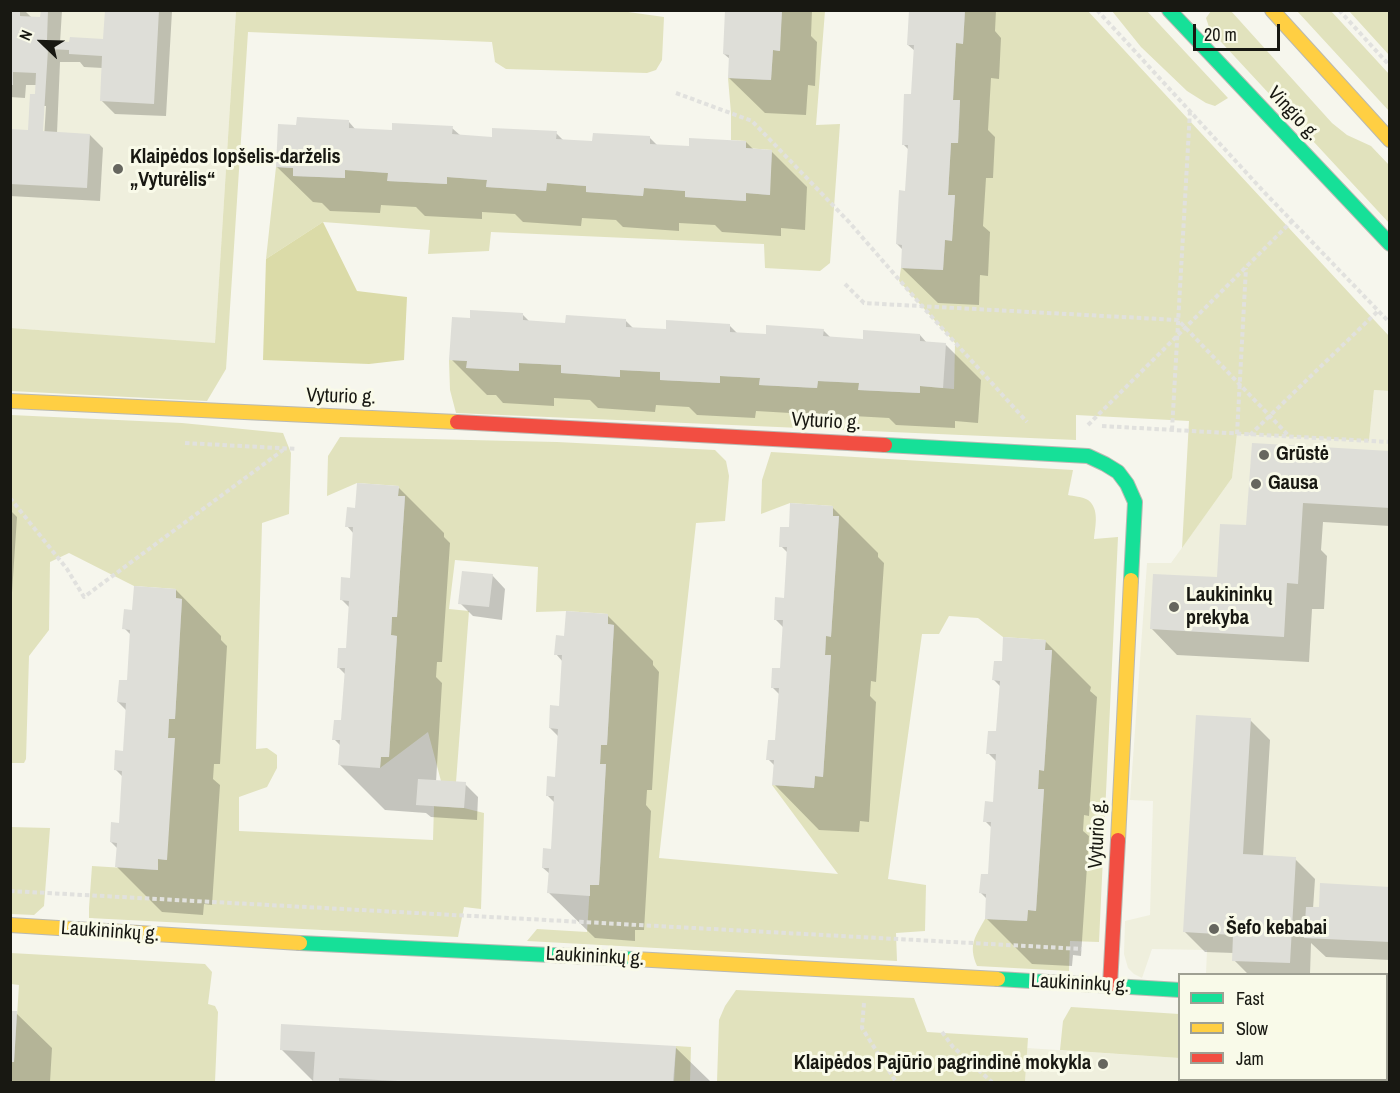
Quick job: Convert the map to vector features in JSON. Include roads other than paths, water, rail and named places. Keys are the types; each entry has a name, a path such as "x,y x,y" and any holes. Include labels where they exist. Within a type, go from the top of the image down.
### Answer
{"street":[{"path":"1272,10 1389,140"},
{"name":"Vingio g.","path":"1177,13 1389,244"},
{"name":"Vyturio g.","path":"10,401 424,420 1076,455 1088,456 1103,462 1117,470 1129,486 1135,502 1110,985"},
{"name":"Laukininkų g.","path":"10,926 1178,990"}],"place":[{"name":"Klaipėdos lopšelis-darželis „Vyturėlis“","path":"118,169"},
{"name":"Grūstė","path":"1264,455"},
{"name":"Gausa","path":"1256,484"},
{"name":"Laukininkų prekyba","path":"1174,607"},
{"name":"Šefo kebabai","path":"1214,929"},
{"name":"Klaipėdos Pajūrio pagrindinė mokykla","path":"1103,1064"}]}
